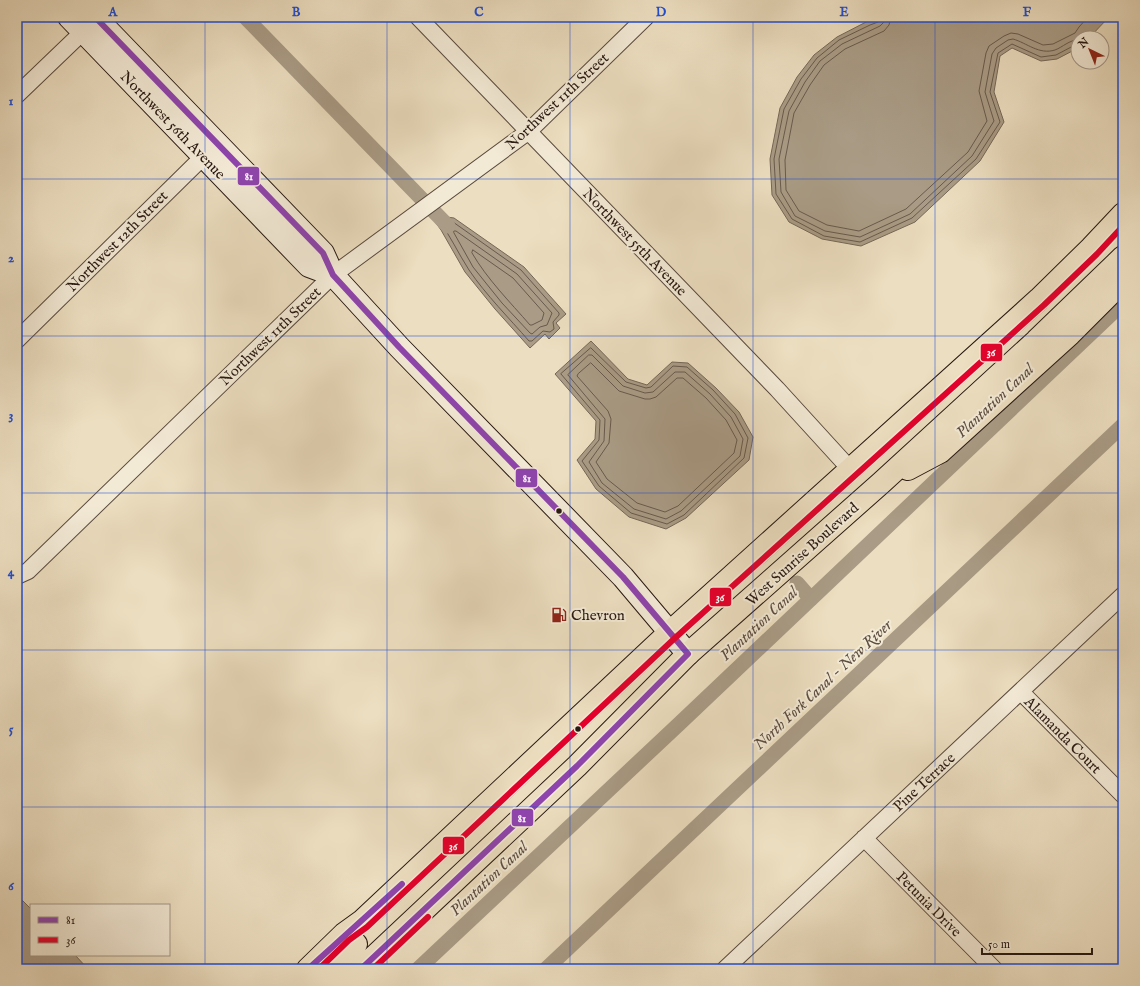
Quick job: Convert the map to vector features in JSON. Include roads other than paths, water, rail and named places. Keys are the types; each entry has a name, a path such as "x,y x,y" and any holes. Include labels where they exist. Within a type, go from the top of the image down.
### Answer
{"highway":[{"name":"West Sunrise Boulevard","path":"308,969 344,934 362,921 670,632 1039,299 1123,214"},
{"name":"West Sunrise Boulevard","path":"361,969 577,766 688,654 881,483 1036,341 1123,257"},
{"path":"881,483 940,452 1070,334 1123,281"},
{"path":"332,969 335,964 357,943 362,921"}],"street":[{"name":"Northwest 55th Avenue","path":"418,17 777,389 850,469"},
{"name":"Northwest 11th Street","path":"17,576 28,571 333,275 529,131 646,17"},
{"path":"17,95 86,21"},
{"name":"Northwest 56th Avenue","path":"86,21 210,150 323,253 333,275 399,347 623,577 688,654"},
{"name":"Northwest 12th Street","path":"17,340 210,150"},
{"name":"Pine Terrace","path":"725,969 1123,595"},
{"name":"Alamanda Court","path":"1020,692 1123,795"},
{"name":"Petunia Drive","path":"864,838 994,969"}],"water":[{"path":"882,17 1109,17 1097,30 1070,30 1070,52 1057,59 1041,61 1012,48 1000,56 994,92 1004,122 980,161 915,222 861,246 822,239 789,222 772,195 770,159 780,108 797,77 814,55 837,37 868,21"},
{"path":"436,211 441,212 447,217 454,218 524,267 566,314 556,323 560,328 549,339 545,334 530,348 495,309 465,272 433,219 433,214"},
{"path":"591,341 628,379 647,385 672,362 688,363 716,388 739,412 753,437 749,460 686,518 666,529 629,517 596,489 577,460 595,439 596,421 555,374"},
{"path":"17,897 30,908 30,956 76,956 88,969 17,969"}],"waterway":[{"path":"245,17 448,226"},
{"name":"Plantation Canal","path":"418,969 1123,303"},
{"name":"North Fork Canal - New River","path":"546,969 1123,425"},
{"path":"797,583 811,599"}],"place":[{"name":"Chevron","path":"559,615"}]}
